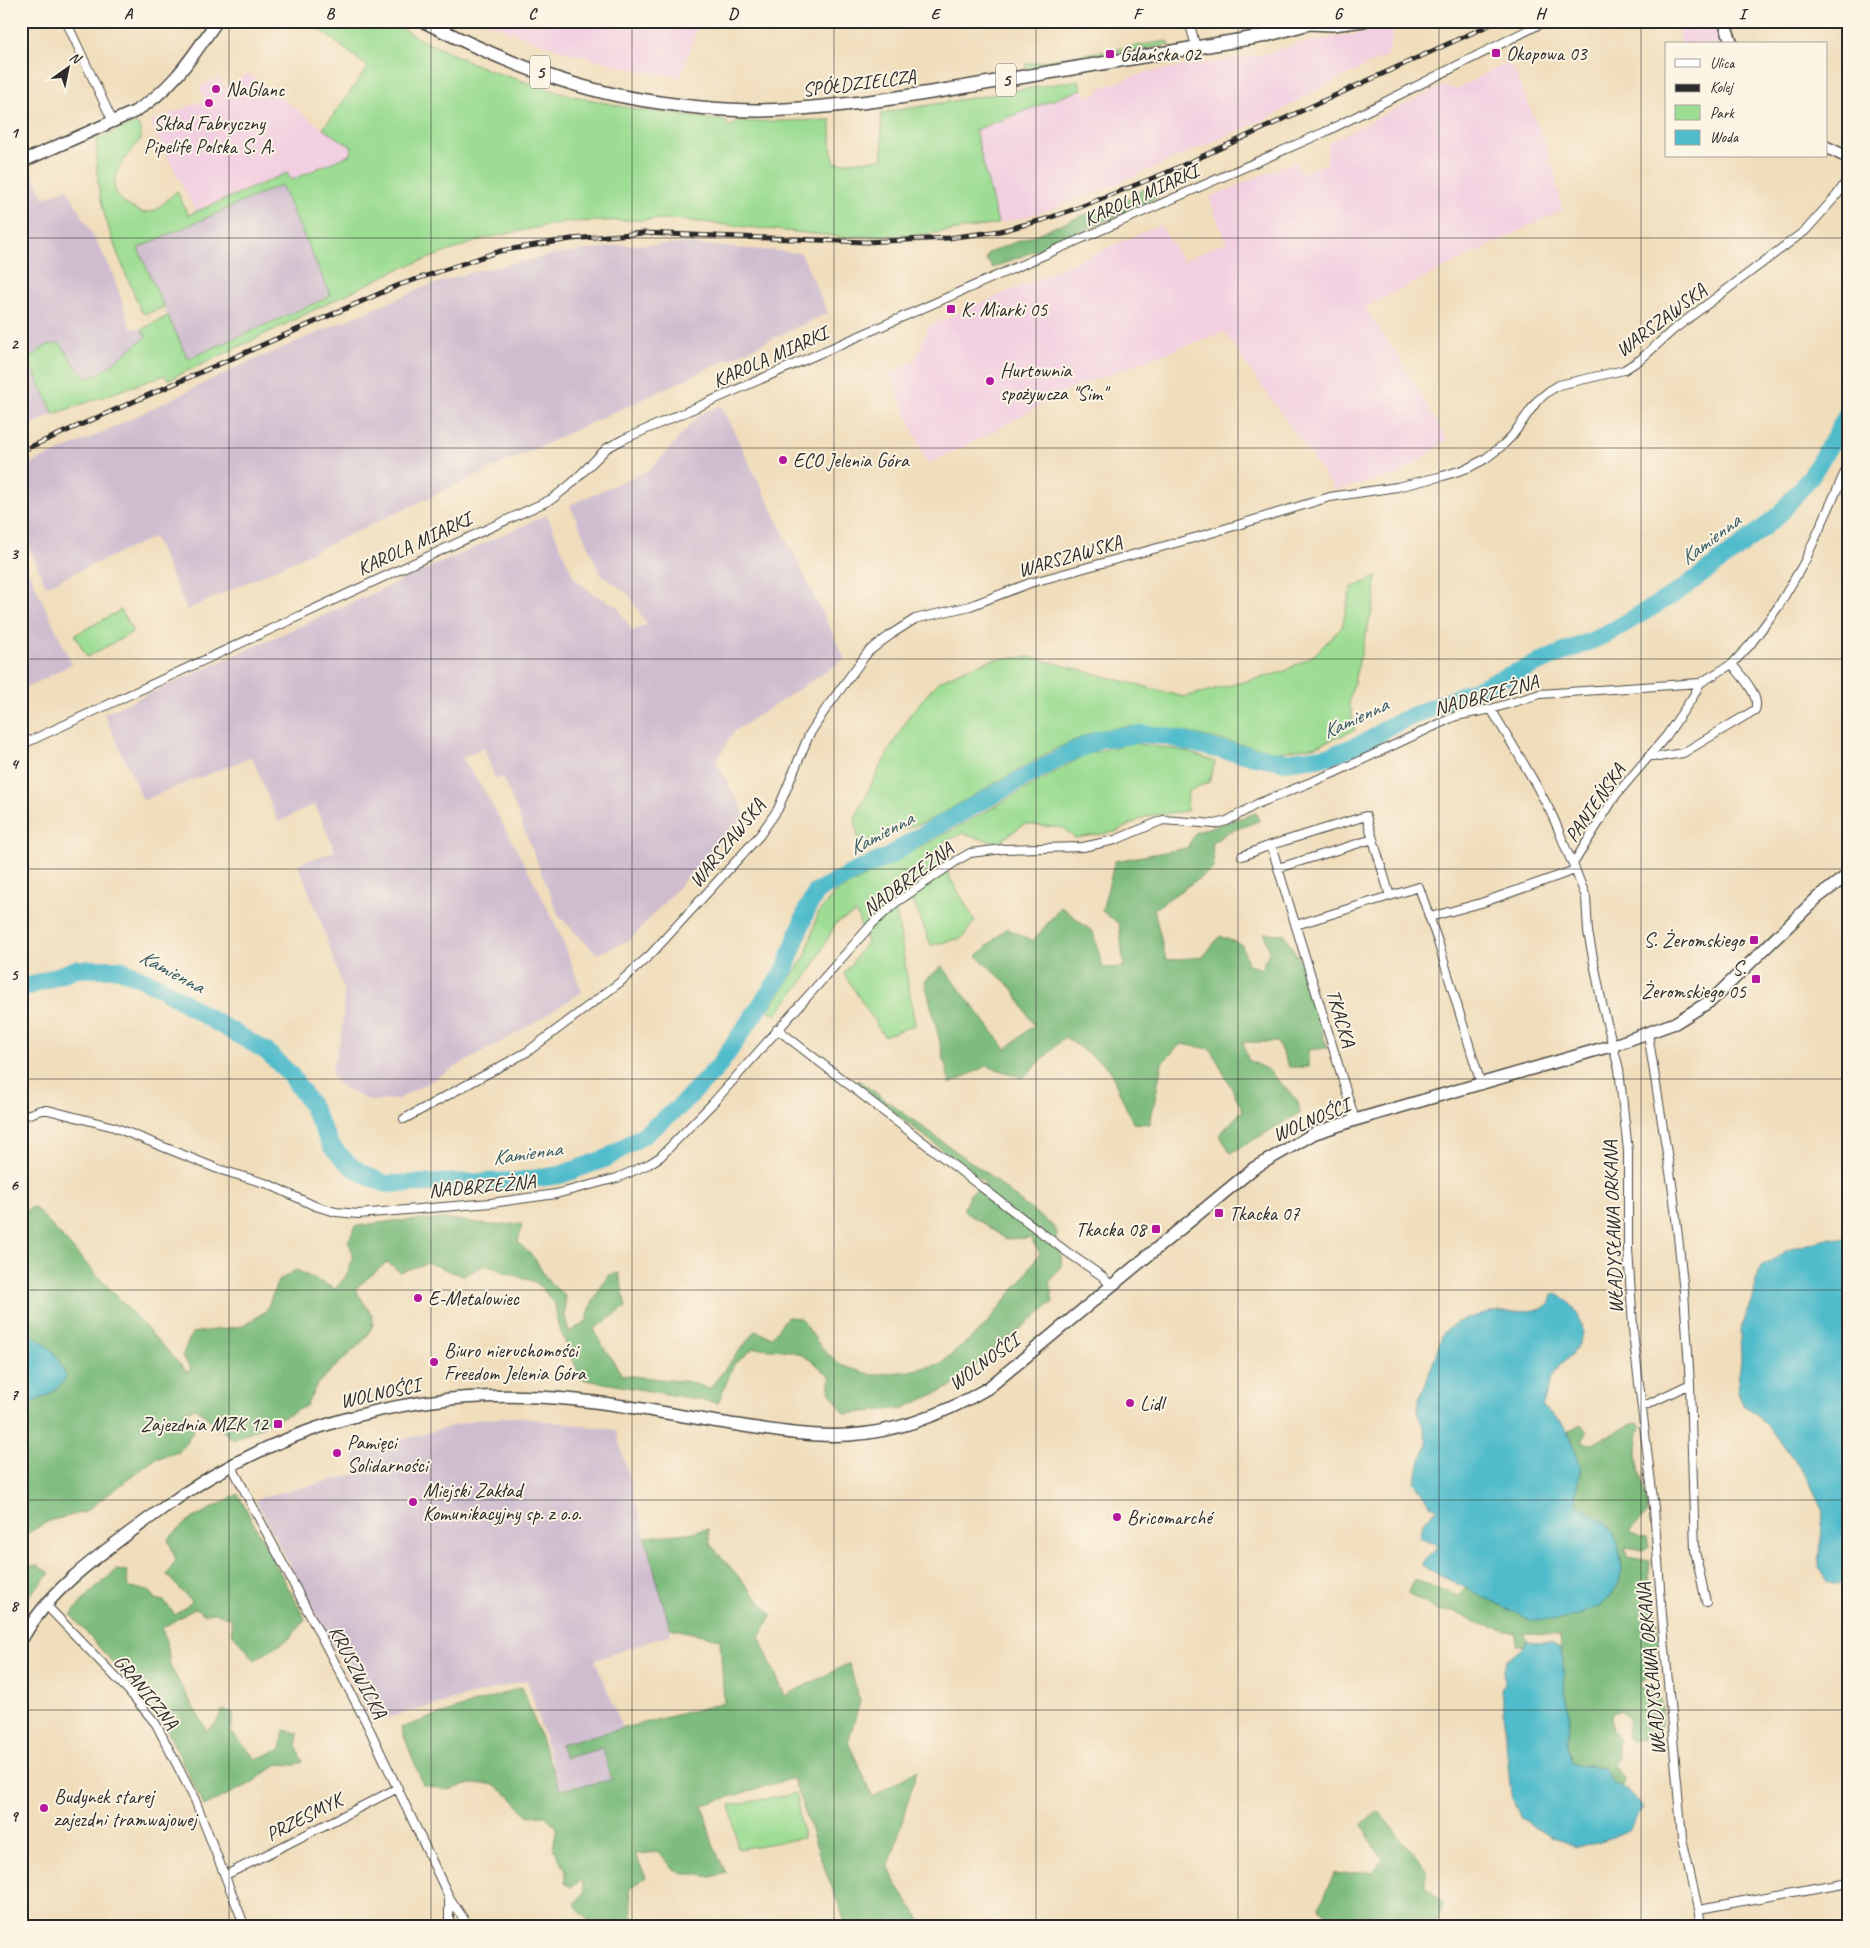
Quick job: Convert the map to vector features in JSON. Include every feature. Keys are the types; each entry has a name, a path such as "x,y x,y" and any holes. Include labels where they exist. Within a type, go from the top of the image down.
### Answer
{"main road":[{"name":"SPÓŁDZIELCZA","path":"424,21 478,48 538,72 604,92 675,105 754,110 814,107 926,94 1270,34 1313,23"}],"street":[{"path":"66,21 113,122"},
{"path":"21,162 113,122 148,104 173,83 217,21"},
{"path":"1189,21 1196,47"},
{"path":"1313,23 1333,25 1364,21"},
{"name":"KAROLA MIARKI","path":"21,745 552,499 572,484 607,448 624,438 1325,132 1546,21"},
{"path":"1724,21 1731,42"},
{"path":"1828,148 1849,158"},
{"name":"WARSZAWSKA","path":"404,1119 527,1052 619,983 651,954 760,835 778,809 809,735 825,710 863,658 893,633 916,619 970,606 1030,583 1201,536 1330,497 1397,487 1468,468 1485,459 1503,445 1537,401 1549,391 1559,385 1624,370 1641,359 1673,330 1806,230 1825,210 1849,177"},
{"name":"NADBRZEŻNA","path":"21,1117 42,1110 48,1110 114,1127 218,1169 268,1184 315,1206 344,1213 358,1214 536,1198 617,1178 660,1157 712,1104 872,924 894,904 970,853 1003,849 1083,847 1115,840 1163,820 1215,824 1227,821 1257,804 1358,762 1446,719 1540,694 1700,683 1732,664 1750,645 1778,607 1795,580 1849,463"},
{"path":"1652,755 1658,757 1683,753 1755,710 1757,705 1755,697 1732,664"},
{"name":"PANIEŃSKA","path":"1614,1045 1602,1004 1588,932 1586,897 1574,867 1616,795 1652,755 1694,695 1700,683"},
{"path":"1430,917 1481,904 1574,867 1552,814 1490,708"},
{"path":"1242,856 1271,845 1366,816 1390,896"},
{"path":"1278,868 1372,839"},
{"name":"TKACKA","path":"1271,845 1355,1120"},
{"name":"WOLNOŚCI","path":"21,1641 46,1604 78,1572 181,1495 231,1465 306,1431 336,1420 453,1397 531,1397 568,1400 812,1435 850,1435 915,1423 960,1405 988,1388 1254,1168 1315,1133 1614,1045 1648,1034 1688,1016 1712,1000 1811,904 1849,874"},
{"path":"1296,925 1420,887 1481,1084"},
{"path":"778,1029 971,1179 1067,1252 1102,1276 1111,1286"},
{"path":"1648,1034 1673,1191 1684,1292 1690,1384 1695,1551 1706,1602"},
{"name":"WŁADYSŁAWA ORKANA","path":"1614,1045 1619,1069 1628,1151 1628,1249 1634,1342 1654,1508 1682,1838 1702,1927"},
{"path":"1642,1407 1690,1384"},
{"name":"KRUSZWICKA","path":"231,1465 366,1722 448,1897 469,1927"},
{"name":"GRANICZNA","path":"46,1604 128,1690 156,1724 195,1800 245,1927"},
{"name":"PRZESMYK","path":"226,1875 398,1788"},
{"path":"1699,1909 1849,1882"},
{"name":"KRUSZWICKA","path":"448,1897 449,1927"}],"shaded area":[{"path":"483,21 699,21 681,77 640,71 565,52"},
{"path":"1675,21 1712,21 1714,28 1718,26 1723,42 1681,42"},
{"path":"1394,28 1388,55 1298,100 1276,114 1096,193 1049,210 998,224 975,130 977,128 1082,89 1086,97 1098,93 1100,88 1148,72 1265,54 1296,44"},
{"path":"1507,63 1513,68 1543,139 1555,175 1562,210 1365,307 1406,369 1447,440 1400,474 1335,490 1224,332 1074,387 987,435 928,464 889,373 915,361 929,326 1160,225 1183,261 1220,244 1227,243 1209,198 1295,161 1300,173 1326,164 1329,142 1442,86 1456,89"},
{"path":"248,74 323,129 353,148 351,154 291,180 286,173 195,211 150,122 205,100 200,87 220,78 225,87"},
{"path":"32,173 44,198 67,188 111,269 131,328 142,329 146,337 99,375 87,378 76,367 60,343 28,360 54,414 21,430 21,363 28,359 21,344 21,179"},
{"path":"281,185 331,295 187,360 138,248"},
{"path":"686,244 801,253 828,313 187,610 154,537 46,586 29,548 29,534 21,539 21,468 106,431 238,367 422,288 476,271 557,254 624,245"},
{"path":"721,405 845,659 733,732 716,762 745,814 630,940 597,954 559,916 503,777 495,779 484,747 462,758 485,792 536,885 559,932 582,992 519,1032 398,1099 370,1101 353,1093 338,1084 331,1072 342,1034 344,991 321,922 298,864 335,851 315,804 278,822 252,757 143,800 104,714 547,515 574,578 592,593 618,607 632,631 647,625 629,595 600,573 570,505 652,468 699,415"},
{"path":"21,555 72,664 21,691"},
{"path":"516,1417 616,1430 671,1634 595,1660 623,1728 599,1735 612,1780 560,1790 527,1680 373,1722 256,1500 357,1474 354,1453 474,1420"}],"green space":[{"path":"309,21 389,21 421,40 488,70 560,93 634,109 726,121 728,125 733,126 736,122 831,120 831,149 835,163 883,159 881,113 1079,80 1082,89 975,130 998,224 928,234 843,237 673,219 564,222 486,238 396,270 168,380 165,375 54,414 28,359 47,345 60,343 76,367 87,378 99,374 146,337 142,329 168,316 188,359 331,296 281,185 138,248 164,307 146,314 141,311 113,242 102,206 97,170 97,139 136,123 141,129 141,139 118,170 115,188 118,196 128,205 143,213 155,211 177,191 188,215 287,173 291,180 351,154 352,147 323,129 368,67"},
{"path":"1168,41 1170,45 1117,53 1117,49"},
{"path":"1103,51 1104,55 1026,69 1026,64"},
{"path":"1152,185 1159,197 993,268 986,260 988,253 1105,207 1114,213 1119,211 1118,203"},
{"path":"1376,577 1375,599 1349,701 1355,730 1317,746 1278,752 1161,727 1128,726 1093,732 1053,750 923,823 859,844 855,818 880,767 911,713 938,682 965,669 995,659 1031,657 1184,697 1283,672 1314,655 1342,627 1351,588"},
{"path":"121,610 133,632 87,657 75,635"},
{"path":"1131,743 1185,751 1215,762 1209,782 1188,791 1187,811 1147,816 1115,832 1075,838 1064,828 1024,824 999,842 976,838 963,833 942,843 940,860 975,921 962,938 931,945 913,901 896,910 915,1025 884,1036 844,974 867,942 856,913 836,923 810,972 776,1015 768,1010 806,955 818,913 835,893 978,816 1087,754"},
{"path":"1256,813 1259,821 1228,832 1212,843 1214,868 1154,909 1166,960 1203,957 1220,936 1242,945 1248,964 1261,969 1269,952 1264,933 1284,934 1302,964 1327,1048 1308,1050 1308,1067 1289,1067 1277,1042 1243,1042 1248,1060 1268,1070 1298,1101 1300,1113 1231,1153 1219,1135 1243,1110 1211,1049 1181,1044 1162,1063 1150,1124 1133,1123 1109,1068 1065,1037 1023,1078 987,1066 950,1084 925,981 942,966 1006,1049 1034,1025 1013,989 977,956 1006,928 1033,941 1061,907 1093,932 1103,968 1124,967 1119,924 1102,911 1115,861 1187,848 1196,832"},
{"path":"858,1080 990,1176 1053,1226 1057,1232 1056,1249 1060,1251 1062,1265 1049,1282 1053,1302 950,1387 904,1408 845,1414 829,1391 831,1378 812,1361 796,1353 778,1349 754,1348 734,1364 718,1403 581,1379 558,1325 555,1304 537,1283 485,1265 463,1276 428,1263 400,1272 387,1262 355,1289 372,1315 373,1325 366,1338 317,1384 306,1406 233,1440 196,1408 187,1410 193,1432 179,1452 155,1459 85,1512 49,1521 21,1535 21,1212 34,1207 187,1372 191,1369 182,1356 192,1333 243,1326 266,1311 278,1281 296,1270 335,1289 344,1279 352,1261 351,1248 348,1241 356,1226 393,1221 450,1219 491,1225 522,1224 518,1242 535,1259 548,1281 565,1296 565,1316 569,1332 586,1322 591,1305 608,1275 619,1273 626,1307 594,1329 622,1375 690,1382 709,1389 755,1331 772,1337 787,1317 801,1318 823,1350 843,1366 873,1375 909,1371 940,1364 983,1328 1023,1278 1040,1253 1030,1238 1006,1239 963,1210 970,1194 986,1183 855,1083"},
{"path":"1638,1423 1641,1426 1637,1450 1639,1470 1648,1513 1630,1532 1647,1538 1649,1546 1643,1550 1625,1547 1627,1557 1650,1561 1649,1575 1652,1604 1656,1605 1659,1644 1655,1648 1646,1648 1647,1668 1651,1675 1641,1682 1642,1688 1660,1695 1663,1722 1658,1732 1652,1736 1632,1741 1627,1737 1629,1717 1622,1709 1612,1712 1612,1731 1618,1738 1619,1757 1614,1765 1625,1781 1623,1787 1612,1783 1591,1765 1579,1766 1570,1763 1567,1742 1570,1711 1564,1688 1560,1635 1524,1634 1527,1641 1524,1646 1516,1646 1516,1633 1481,1624 1466,1618 1456,1611 1437,1611 1409,1593 1414,1579 1459,1596 1466,1588 1530,1620 1579,1615 1599,1606 1611,1597 1622,1569 1621,1558 1618,1542 1608,1524 1578,1505 1576,1493 1581,1466 1568,1431 1581,1424 1587,1432 1582,1442 1590,1445 1632,1424"},
{"path":"238,1494 305,1619 289,1639 255,1660 232,1633 231,1618 214,1613 204,1614 196,1608 162,1628 168,1648 170,1666 207,1731 216,1723 222,1710 234,1713 231,1732 256,1759 281,1749 284,1730 298,1733 299,1755 303,1761 295,1765 278,1764 250,1784 204,1806 161,1718 71,1615 85,1598 116,1570 128,1571 127,1581 129,1588 149,1590 156,1599 164,1601 175,1615 192,1602 167,1575 176,1560 168,1539 188,1521"},
{"path":"708,1529 710,1544 772,1615 759,1637 785,1696 849,1663 860,1702 848,1742 873,1797 917,1770 889,1867 896,1885 925,1927 847,1927 793,1778 703,1805 712,1842 726,1873 710,1877 675,1871 659,1852 635,1854 646,1877 629,1889 634,1927 594,1925 578,1910 575,1903 584,1892 582,1880 571,1887 565,1883 565,1869 553,1848 557,1827 544,1815 528,1816 510,1796 492,1784 471,1784 448,1790 423,1785 401,1728 522,1687 560,1790 611,1780 603,1748 565,1758 560,1744 724,1703 720,1639 670,1628 645,1537"},
{"path":"37,1565 50,1573 28,1597 21,1593 21,1568"},
{"path":"796,1794 803,1838 738,1849 730,1805"},
{"path":"1378,1811 1426,1869 1426,1885 1444,1905 1437,1921 1419,1927 1346,1927 1319,1907 1334,1874 1371,1872 1383,1860 1361,1824"}],"water":[{"path":"1832,1238 1849,1240 1849,1579 1838,1584 1826,1581 1819,1568 1823,1511 1808,1479 1776,1435 1754,1412 1743,1405 1737,1390 1741,1360 1740,1331 1754,1295 1755,1280 1761,1267 1786,1251"},
{"path":"1559,1294 1570,1303 1578,1316 1581,1322 1581,1337 1579,1344 1554,1374 1542,1407 1561,1421 1571,1439 1581,1467 1576,1493 1578,1505 1608,1524 1618,1542 1622,1569 1619,1582 1611,1597 1599,1606 1579,1615 1556,1621 1530,1620 1421,1566 1437,1549 1438,1545 1419,1537 1423,1522 1438,1508 1430,1505 1414,1481 1427,1443 1418,1407 1419,1398 1443,1333 1457,1322 1488,1312 1519,1312 1542,1309 1550,1303 1552,1295"},
{"path":"26,1332 39,1339 51,1350 60,1362 66,1377 51,1393 21,1410 21,1334"},
{"path":"1527,1641 1551,1643 1560,1649 1563,1660 1564,1688 1570,1711 1567,1742 1570,1763 1603,1767 1612,1783 1629,1793 1643,1808 1628,1830 1599,1843 1577,1846 1552,1838 1521,1819 1511,1795 1501,1689 1505,1683 1504,1669 1507,1659 1520,1651"}],"waterway":[{"name":"Kamienna","path":"21,989 77,969 120,969 160,987 266,1051 290,1074 311,1105 331,1146 352,1167 386,1184 517,1181 560,1175 607,1158 645,1134 679,1107 718,1067 785,969 807,909 817,891 888,857 915,839 1063,756 1100,739 1141,734 1165,736 1216,749 1286,762 1330,756 1370,740 1388,727 1410,717 1607,634 1679,591 1733,552 1778,516 1811,476 1849,411"}],"railway":[{"path":"21,451 399,285 500,251 571,239 644,233 865,242 948,238 1000,231 1043,220 1168,172 1498,21"}],"place":[{"name":"Okopowa 03","path":"1496,53"},
{"name":"Gdańska 02","path":"1110,54"},
{"name":"NaGlanc","path":"216,89"},
{"name":"Skład Fabryczny Pipelife Polska S. A.","path":"209,103"},
{"name":"K. Miarki 05","path":"951,309"},
{"name":"Hurtownia spożywcza \"Sim\"","path":"990,381"},
{"name":"ECO Jelenia Góra","path":"783,460"},
{"name":"S. Żeromskiego","path":"1754,940"},
{"name":"S. Żeromskiego 05","path":"1756,979"},
{"name":"Tkacka 07","path":"1219,1213"},
{"name":"Tkacka 08","path":"1156,1229"},
{"name":"E-Metalowiec","path":"418,1298"},
{"name":"Biuro nieruchomości Freedom Jelenia Góra","path":"434,1362"},
{"name":"Lidl","path":"1130,1403"},
{"name":"Zajezdnia MZK 12","path":"278,1424"},
{"name":"Pamięci Solidarności","path":"337,1453"},
{"name":"Miejski Zakład Komunikacyjny sp. z o.o.","path":"413,1502"},
{"name":"Bricomarché","path":"1117,1517"},
{"name":"Budynek starej zajezdni tramwajowej","path":"44,1808"}]}
